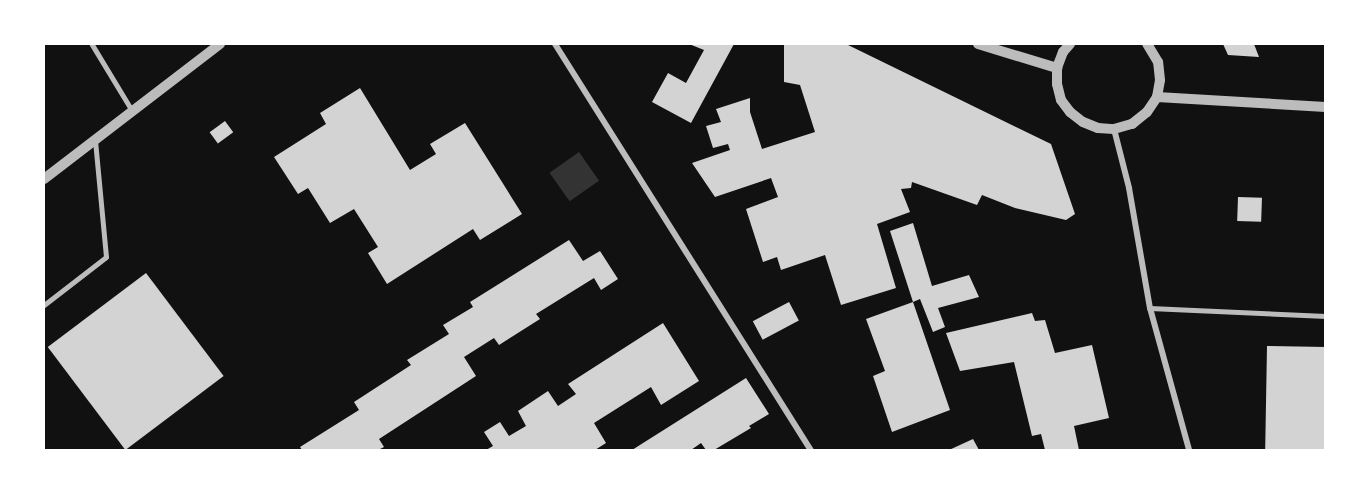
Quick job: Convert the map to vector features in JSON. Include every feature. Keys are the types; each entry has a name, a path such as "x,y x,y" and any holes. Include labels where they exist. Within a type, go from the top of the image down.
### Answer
{"street":[{"path":"44,179 220,44"},
{"path":"555,44 811,450"},
{"path":"978,44 1057,68"},
{"path":"1070,44 1063,52 1057,68 1057,84 1061,100 1070,112 1083,122 1098,128 1114,129 1132,123 1147,112 1157,97 1160,80 1158,62 1148,44"},
{"path":"1157,97 1326,107"},
{"path":"1114,129 1129,188 1150,308 1189,450"}],"lane":[{"path":"92,44 132,110"},
{"path":"44,305 106,257 95,140"},
{"path":"1150,308 1326,316"}],"shaded area":[{"path":"579,152 599,181 570,201 550,173"}],"building":[{"path":"689,44 734,44 691,123 652,102 668,73 686,83 704,50"},
{"path":"784,44 846,44 1051,144 1075,214 1066,220 1015,208 982,195 977,205 912,182 911,188 901,189 910,212 877,224 896,288 841,305 825,255 781,270 777,257 763,262 746,209 778,197 771,178 715,197 692,163 730,150 728,144 713,148 706,126 721,122 716,109 750,98 750,112 762,149 815,132 800,85 784,82"},
{"path":"1223,44 1254,44 1259,57 1228,55"},
{"path":"360,88 410,170 436,154 430,144 465,123 522,214 480,240 473,229 387,284 368,253 378,247 354,209 330,223 308,188 298,194 274,157 326,124 320,113"},
{"path":"225,121 233,132 218,143 210,132"},
{"path":"1238,197 1262,198 1261,222 1237,221"},
{"path":"913,223 932,286 969,275 979,297 938,308 945,327 933,332 920,299 913,302 890,231"},
{"path":"569,240 583,261 600,251 618,279 601,290 594,278 536,314 540,319 499,345 494,338 464,357 476,376 379,439 384,447 378,450 302,450 300,447 359,410 354,402 411,365 407,360 449,334 443,325 473,307 470,302"},
{"path":"146,273 224,376 125,450 48,347"},
{"path":"789,302 799,321 763,340 753,321"},
{"path":"913,302 950,410 892,432 873,376 885,371 866,319"},
{"path":"1032,313 1035,321 1045,320 1055,353 1092,345 1109,418 1074,426 1079,450 1045,450 1041,434 1032,436 1014,362 960,371 946,333"},
{"path":"663,323 699,381 661,405 651,387 594,423 606,443 595,450 486,450 493,446 484,432 500,422 509,436 526,426 518,411 548,391 558,406 576,394 568,384"},
{"path":"1267,346 1326,347 1324,450 1265,450"},
{"path":"746,378 769,414 749,426 751,428 714,450 706,450 701,443 691,450 632,450"},
{"path":"973,439 979,450 949,450"}]}
